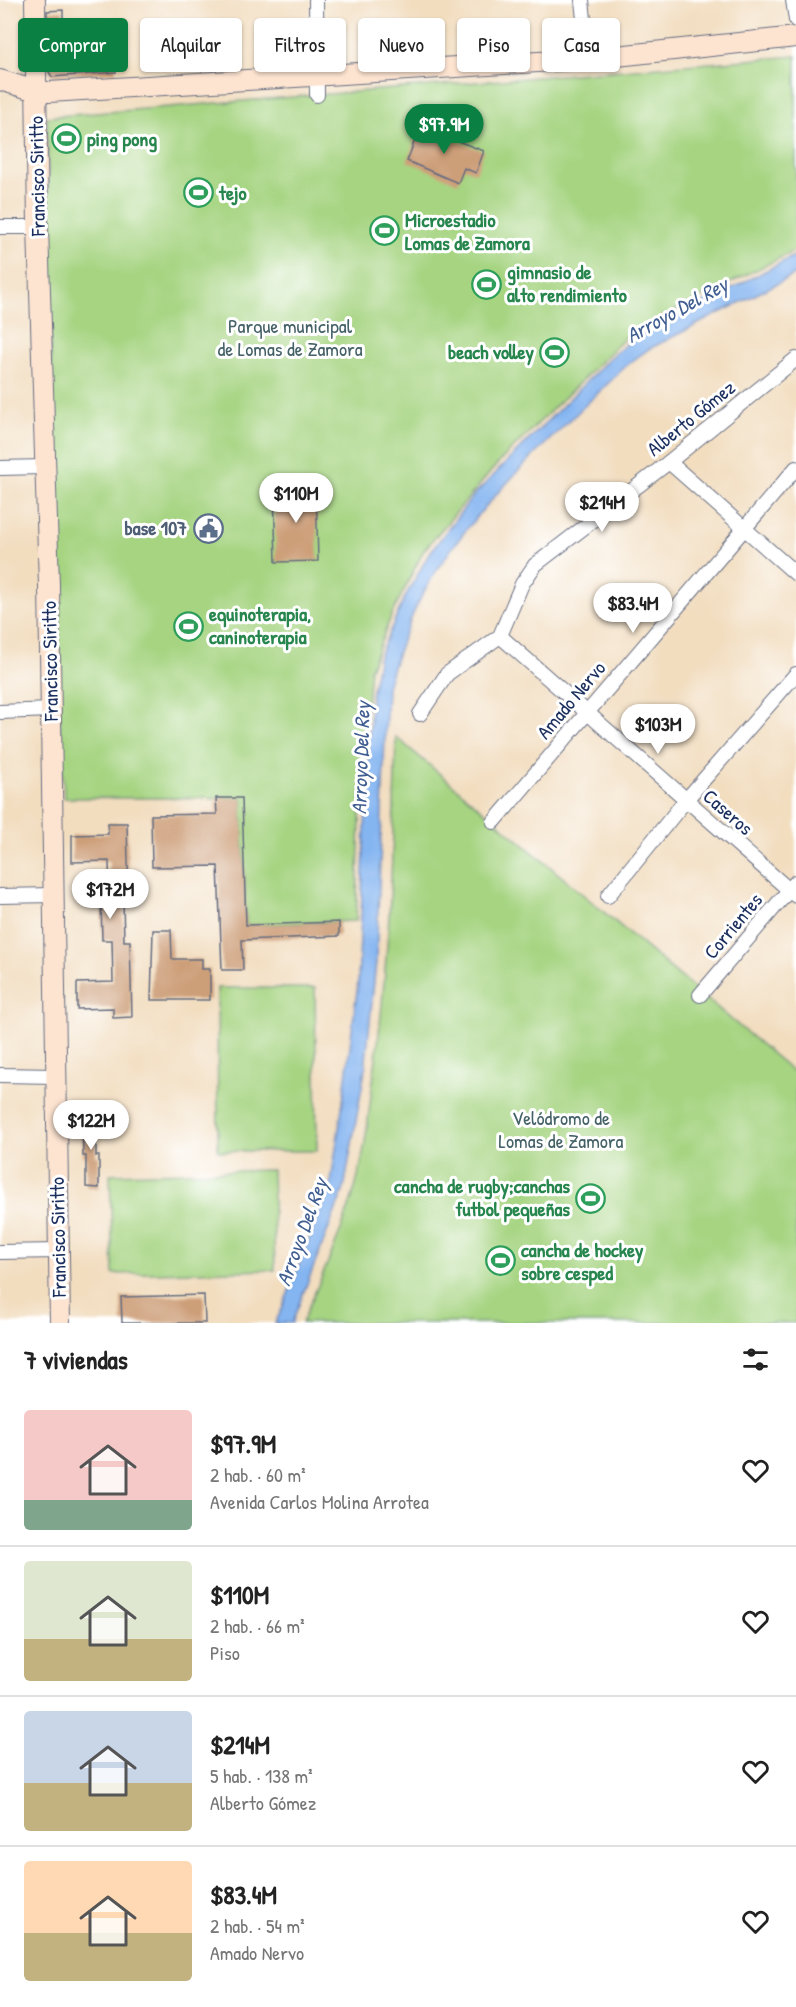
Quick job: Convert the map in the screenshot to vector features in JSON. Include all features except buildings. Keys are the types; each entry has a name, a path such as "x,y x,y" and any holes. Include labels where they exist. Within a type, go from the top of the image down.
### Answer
{"street":[{"name":"Francisco Siritto","path":"35,0 38,227 51,710 60,1323"},
{"path":"316,0 317,86"},
{"path":"582,0 584,18"},
{"path":"793,0 796,20"},
{"path":"620,56 796,37"},
{"path":"0,80 36,91 317,86 542,64"},
{"path":"0,227 38,227"},
{"name":"Alberto Gómez","path":"500,636 522,584 535,565 669,462 796,359"},
{"path":"669,462 796,574"},
{"path":"0,468 44,467"},
{"name":"Amado Nervo","path":"494,822 796,468"},
{"path":"420,714 447,674 500,636"},
{"name":"Caseros","path":"500,636 685,801 794,890"},
{"path":"608,896 685,801 796,674"},
{"path":"0,712 51,710"},
{"name":"Corrientes","path":"700,995 794,890"},
{"path":"0,896 54,896"},
{"path":"0,1076 55,1076"},
{"path":"0,1251 58,1251"}],"green space":[{"name":"Parque municipal de Lomas de Zamora","path":"796,56 796,250 630,333 500,461 424,550 393,612 370,669 363,751 356,921 246,925 242,798 64,798 56,658 47,117"},
{"name":"Velódromo de Lomas de Zamora","path":"396,737 796,1074 796,1323 302,1323 345,1220 356,1184 364,1145 387,952"},
{"path":"217,988 315,988 317,1151 218,1151"},
{"path":"272,1170 275,1270 113,1274 110,1174"}],"water":[{"path":"796,255 796,274 649,349 628,364 529,460 482,511 440,565 415,609 402,639 387,687 376,962 365,1070 344,1189 292,1323 275,1323 331,1182 358,982 371,696 379,656 405,597 429,554 474,495 609,359 630,341"}],"place":[{"name":"ping pong","path":"66,139"},
{"name":"tejo","path":"198,193"},
{"name":"Microestadio Lomas de Zamora","path":"384,231"},
{"name":"gimnasio de alto rendimiento","path":"486,284"},
{"name":"beach volley","path":"555,352"},
{"name":"base 107","path":"208,528"},
{"name":"equinoterapia, caninoterapia","path":"188,626"},
{"name":"cancha de rugby;canchas futbol pequeñas","path":"591,1198"},
{"name":"cancha de hockey sobre cesped","path":"500,1261"}],"water label":[{"name":"Arroyo Del Rey","path":"677,310"},
{"name":"Arroyo Del Rey","path":"361,758"},
{"name":"Arroyo Del Rey","path":"302,1232"}]}
